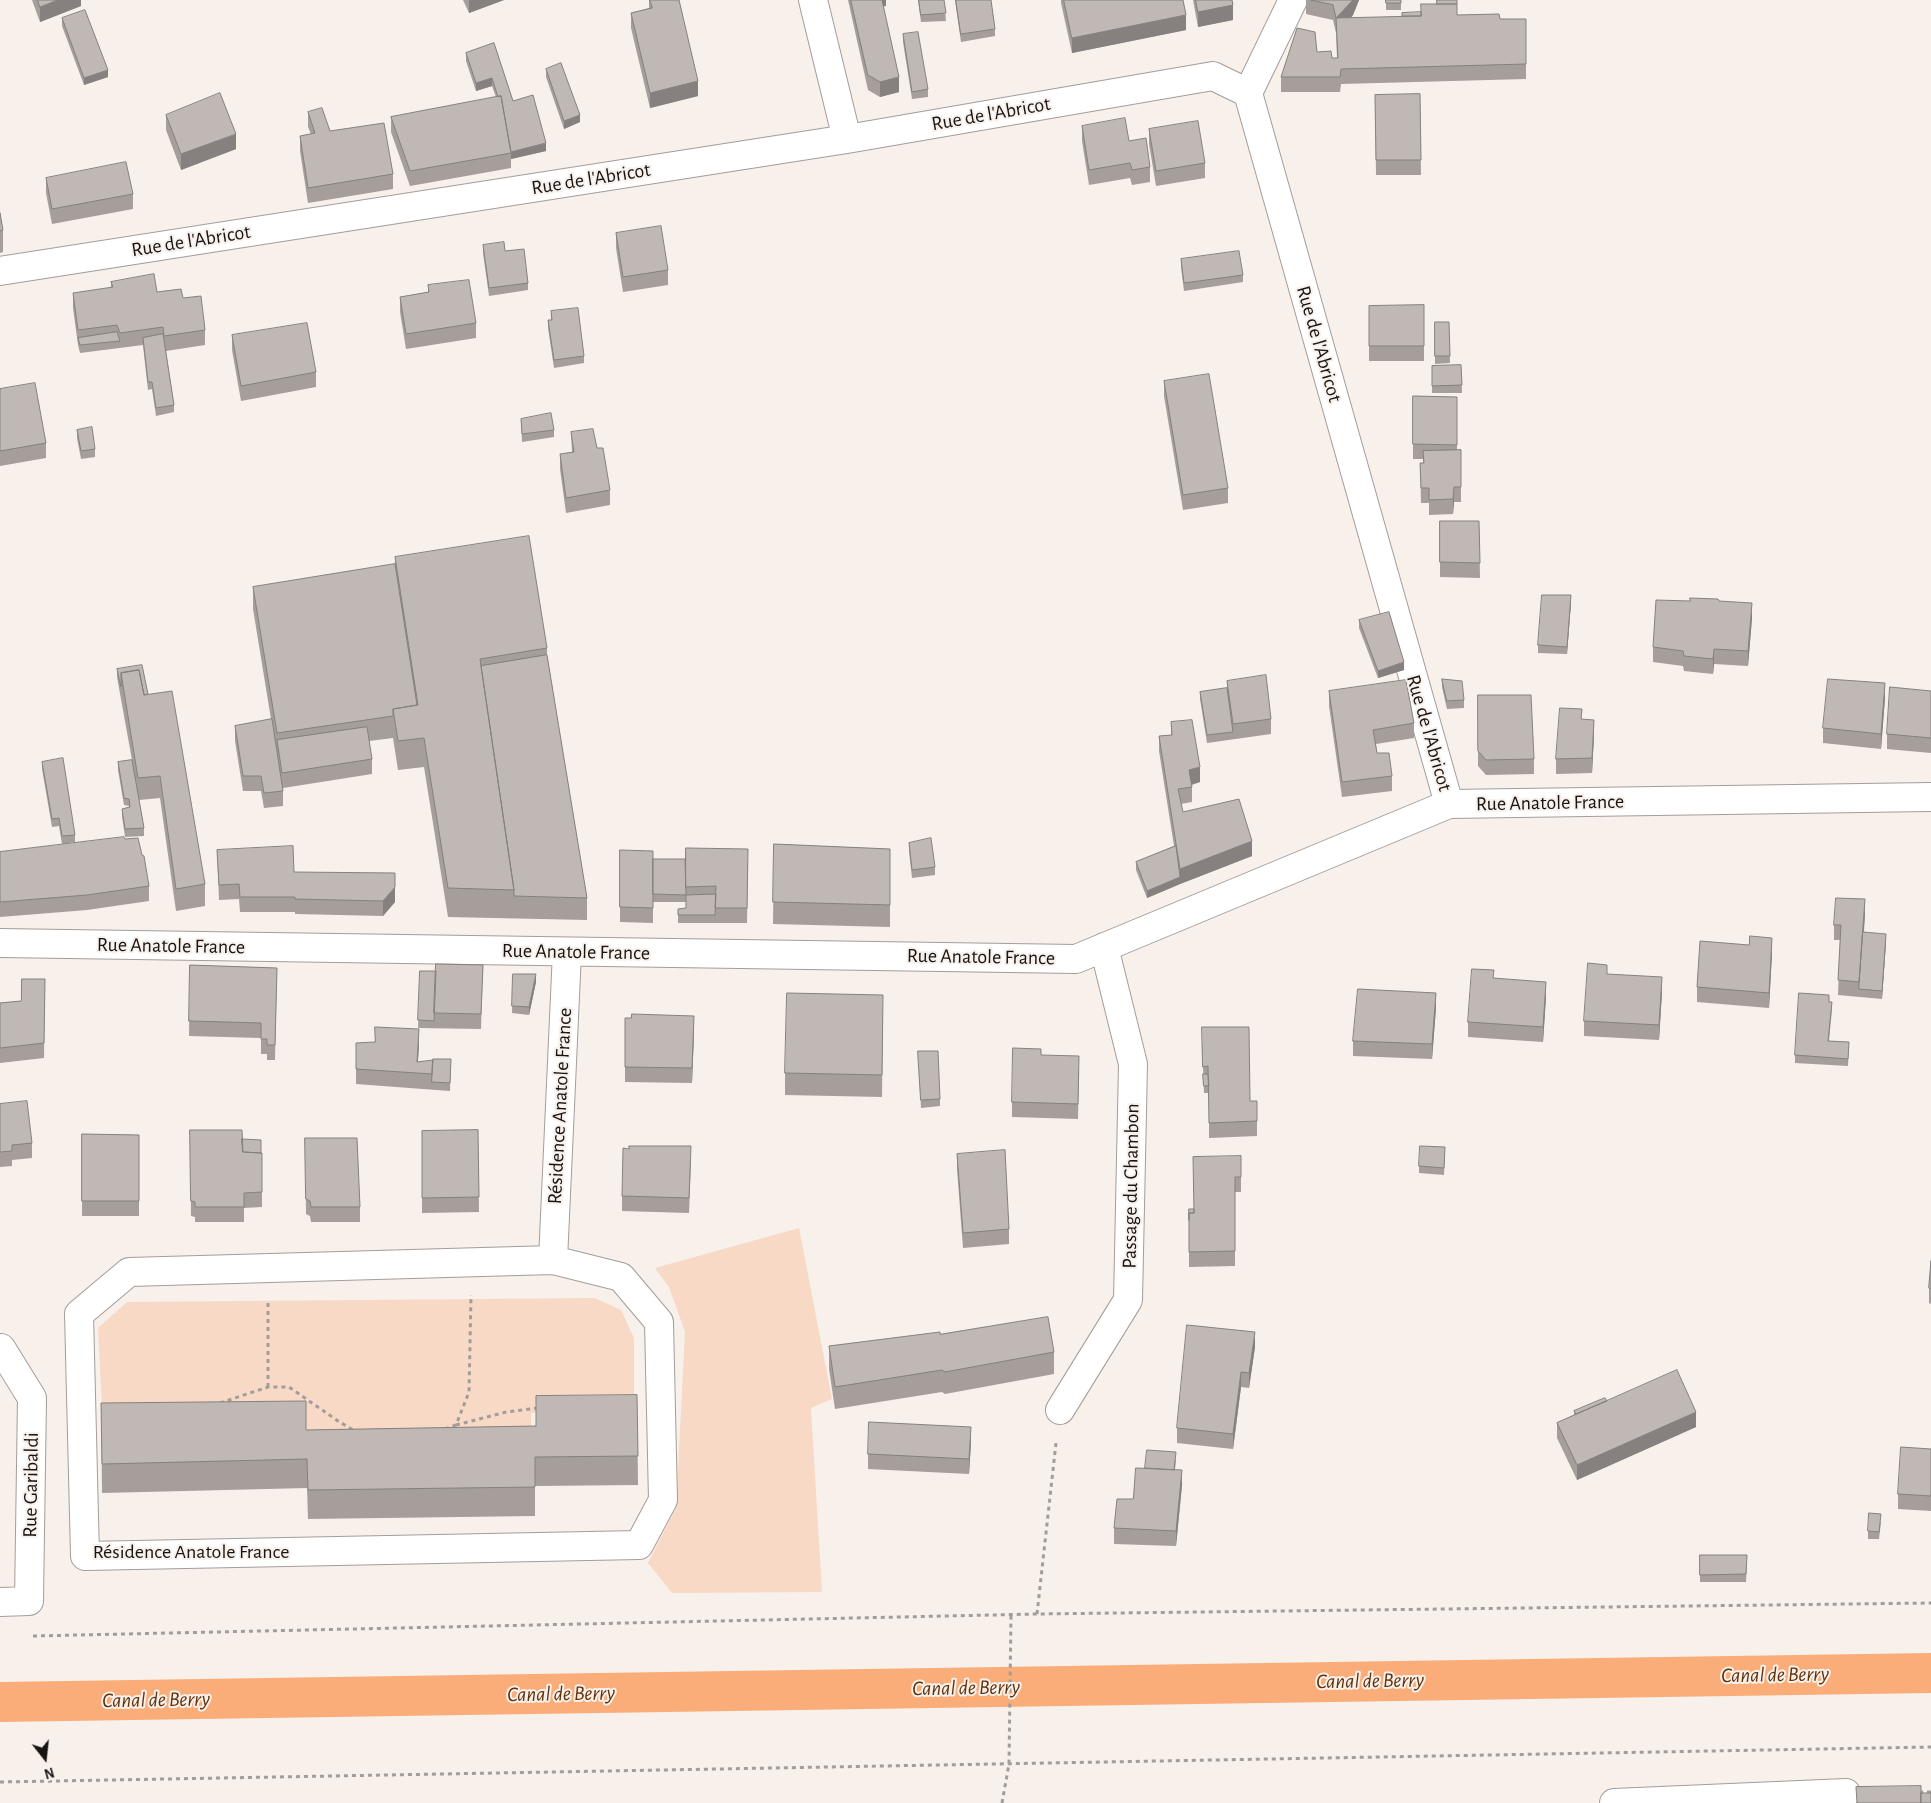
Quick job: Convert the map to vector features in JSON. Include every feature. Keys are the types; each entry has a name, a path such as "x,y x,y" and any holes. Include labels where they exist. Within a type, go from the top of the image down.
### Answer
{"street":[{"path":"813,0 847,139"},
{"path":"1248,93 1293,0"},
{"name":"Rue de l'Abricot","path":"0,272 847,139 1213,76 1248,93 1449,804"},
{"name":"Rue Anatole France","path":"0,943 1076,959 1449,804 1931,797"},
{"name":"Passage du Chambon","path":"1060,1410 1128,1300 1134,1064 1104,947"},
{"name":"Résidence Anatole France","path":"553,1260 567,952"},
{"name":"Résidence Anatole France","path":"553,1260 621,1277 659,1322 663,1500 639,1545 85,1556 79,1314 129,1272 553,1260"},
{"name":"Rue Garibaldi","path":"0,1602 29,1601 32,1398 2,1348"},
{"path":"1614,1803 1846,1793"}],"path":[{"path":"456,1425 469,1392 472,1262"},
{"path":"268,1387 269,1268"},
{"path":"216,1404 268,1387 289,1387 362,1435"},
{"path":"440,1430 506,1412 542,1408"},
{"path":"1037,1614 1060,1410"},
{"path":"30,1637 1037,1614 1931,1603"},
{"path":"1002,1803 1009,1764 1011,1615"},
{"path":"0,1782 1931,1747"},
{"path":"1912,1792 1931,1792"}],"shaded area":[{"path":"799,1228 832,1399 811,1408 822,1592 672,1593 648,1563 676,1508 685,1332 669,1287 655,1268"},
{"path":"595,1298 621,1310 634,1338 634,1411 531,1413 531,1439 307,1448 306,1417 103,1427 98,1328 127,1302"}],"building":[{"path":"38,0 58,0 40,7"},
{"path":"650,0 679,0 698,81 650,93 631,13 652,8"},
{"path":"851,0 882,0 899,77 880,82 868,75"},
{"path":"919,0 944,0 946,13 921,15"},
{"path":"956,0 991,0 995,29 961,34"},
{"path":"1064,0 1183,0 1186,15 1072,38"},
{"path":"1196,0 1232,0 1233,5 1198,12"},
{"path":"1311,0 1353,0 1336,18 1333,5"},
{"path":"1386,0 1401,0 1401,3 1386,3"},
{"path":"1437,0 1457,0 1457,4 1437,4"},
{"path":"1421,4 1457,4 1457,15 1499,14 1500,19 1526,19 1526,64 1341,69 1340,77 1281,77 1297,28 1315,32 1317,52 1331,51 1332,58 1338,58 1336,18 1421,16"},
{"path":"85,10 108,70 84,78 62,18"},
{"path":"1421,12 1421,16 1402,16 1402,13"},
{"path":"918,32 928,89 912,92 903,34"},
{"path":"494,43 513,101 533,95 546,143 511,152 501,96 498,97 492,78 476,83 466,53"},
{"path":"561,63 580,115 564,121 546,69"},
{"path":"220,93 236,134 181,154 166,115"},
{"path":"1420,94 1421,160 1376,160 1375,95"},
{"path":"501,96 511,153 410,171 391,117"},
{"path":"322,108 330,131 384,123 393,174 308,188 300,136 315,133 308,112"},
{"path":"1125,118 1129,141 1146,138 1150,167 1132,170 1130,163 1089,170 1082,126"},
{"path":"1198,121 1205,163 1156,171 1149,129"},
{"path":"126,162 133,194 52,209 46,178"},
{"path":"0,213 3,230 0,231"},
{"path":"661,226 668,270 623,277 616,233"},
{"path":"504,242 505,251 524,249 528,283 489,288 483,245"},
{"path":"1239,251 1243,275 1184,283 1181,259"},
{"path":"154,274 157,292 181,289 183,298 201,296 205,330 164,336 163,327 120,333 117,325 78,330 73,293 113,287 111,282"},
{"path":"469,280 476,323 406,334 400,297 429,292 428,285"},
{"path":"1424,305 1424,346 1369,346 1369,306"},
{"path":"578,308 584,356 554,360 548,320 552,320 551,311"},
{"path":"1435,322 1449,322 1450,356 1435,356"},
{"path":"307,323 316,372 241,386 232,335"},
{"path":"117,332 120,341 80,345 78,338"},
{"path":"163,334 174,405 156,408 152,382 148,382 143,338"},
{"path":"1461,365 1462,385 1432,386 1432,366"},
{"path":"1209,374 1228,488 1183,495 1164,381"},
{"path":"35,383 46,443 0,451 0,389"},
{"path":"1413,396 1457,397 1457,445 1413,444"},
{"path":"551,413 554,430 522,434 521,419"},
{"path":"92,427 95,449 81,451 77,430"},
{"path":"593,429 597,448 603,448 610,490 566,498 560,454 574,452 571,432"},
{"path":"1461,450 1461,487 1454,487 1453,499 1429,500 1429,488 1421,488 1420,463 1424,463 1423,451"},
{"path":"1440,521 1479,521 1480,563 1440,562"},
{"path":"529,536 547,648 480,659 514,890 448,888 424,738 398,741 393,709 418,705 395,557"},
{"path":"395,564 417,705 393,709 393,716 277,733 253,587"},
{"path":"1542,595 1571,595 1567,647 1538,645"},
{"path":"1690,598 1752,603 1748,651 1714,649 1713,659 1684,656 1683,651 1653,647 1656,600 1690,601"},
{"path":"1389,612 1404,662 1378,671 1359,620"},
{"path":"547,655 587,898 514,896 481,666"},
{"path":"142,665 148,694 144,695 139,670 121,673 121,687 117,669"},
{"path":"139,670 144,695 172,691 205,884 176,889 160,776 138,778 121,673"},
{"path":"1266,675 1271,719 1233,724 1227,681"},
{"path":"1442,679 1462,681 1464,700 1447,701"},
{"path":"1828,679 1885,683 1881,734 1823,728"},
{"path":"1406,680 1414,723 1373,730 1377,753 1389,753 1392,776 1342,782 1329,691"},
{"path":"1890,687 1931,691 1931,738 1887,734"},
{"path":"1227,688 1233,732 1207,735 1200,692"},
{"path":"1478,695 1531,695 1534,759 1486,760 1478,751"},
{"path":"1560,708 1582,709 1581,719 1594,720 1592,758 1556,759"},
{"path":"272,719 283,791 264,793 261,776 243,776 235,726"},
{"path":"1192,720 1200,767 1189,770 1192,787 1178,789 1183,812 1239,799 1252,841 1180,869 1159,736 1172,735 1171,722"},
{"path":"367,727 372,759 282,773 277,740"},
{"path":"63,758 75,835 62,836 59,818 52,819 42,762"},
{"path":"132,760 144,828 125,829 122,809 130,807 129,799 124,798 118,762"},
{"path":"124,837 125,839 138,838 142,855 144,856 149,886 87,895 0,902 0,852"},
{"path":"931,838 935,867 912,870 909,843"},
{"path":"774,844 890,849 890,905 773,902"},
{"path":"293,846 294,872 395,873 395,887 383,901 295,899 295,897 240,897 239,884 219,885 217,850"},
{"path":"1176,846 1180,877 1147,891 1136,862"},
{"path":"686,848 748,849 747,908 715,908 716,886 686,887"},
{"path":"620,850 653,851 653,908 620,907"},
{"path":"653,859 685,859 686,895 653,894"},
{"path":"716,894 715,915 678,915 678,909 686,908 686,895"},
{"path":"1836,898 1865,899 1859,982 1838,980 1841,925 1834,925"},
{"path":"1863,932 1886,934 1882,991 1859,989"},
{"path":"1750,936 1772,938 1769,993 1697,987 1700,941 1749,945"},
{"path":"1588,963 1607,965 1607,974 1662,977 1659,1025 1584,1021"},
{"path":"436,964 483,965 481,1014 434,1013"},
{"path":"190,965 277,968 275,1045 267,1045 267,1039 261,1039 261,1023 189,1021"},
{"path":"1472,969 1494,970 1493,978 1546,982 1543,1027 1468,1022"},
{"path":"420,971 436,971 434,1021 418,1020"},
{"path":"513,974 536,974 529,1007 512,1006"},
{"path":"22,979 45,979 44,1043 0,1048 0,1003 21,1001"},
{"path":"1358,989 1436,993 1432,1044 1353,1041"},
{"path":"787,993 883,995 882,1075 785,1073"},
{"path":"1799,993 1829,995 1829,1002 1832,1002 1828,1041 1849,1042 1848,1059 1795,1055"},
{"path":"632,1014 694,1016 692,1068 625,1067 625,1018 631,1018"},
{"path":"375,1027 419,1029 417,1062 433,1060 432,1074 356,1069 356,1043 375,1042"},
{"path":"1202,1027 1249,1027 1250,1101 1257,1101 1257,1121 1209,1123 1208,1066 1203,1067"},
{"path":"1013,1048 1041,1049 1041,1055 1079,1056 1078,1104 1012,1102"},
{"path":"918,1051 938,1051 940,1099 921,1100"},
{"path":"433,1059 451,1059 450,1083 432,1082"},
{"path":"1203,1074 1208,1074 1209,1086 1204,1086"},
{"path":"27,1101 32,1143 12,1145 12,1151 0,1152 0,1104"},
{"path":"190,1130 242,1130 243,1152 262,1153 262,1192 244,1193 244,1207 195,1207 195,1202 191,1201"},
{"path":"478,1130 479,1197 422,1198 422,1131"},
{"path":"82,1134 139,1135 139,1201 82,1201"},
{"path":"305,1138 357,1138 360,1207 311,1207 310,1201 306,1199"},
{"path":"242,1139 261,1140 261,1153 243,1152"},
{"path":"629,1146 691,1146 689,1198 622,1196 623,1148 629,1149"},
{"path":"1420,1146 1445,1147 1444,1168 1419,1166"},
{"path":"1005,1150 1009,1229 963,1233 957,1154"},
{"path":"1241,1156 1241,1177 1235,1177 1235,1251 1189,1252 1189,1213 1194,1213 1193,1157"},
{"path":"1189,1209 1194,1209 1194,1213 1189,1213"},
{"path":"1931,1261 1931,1289 1929,1288"},
{"path":"1048,1317 1054,1352 945,1372 942,1370 835,1387 829,1346 940,1332 940,1334"},
{"path":"1187,1325 1255,1332 1249,1373 1241,1372 1233,1434 1177,1428"},
{"path":"1677,1370 1696,1412 1577,1465 1557,1423"},
{"path":"637,1395 638,1456 535,1457 535,1487 308,1490 307,1459 102,1464 101,1403 306,1401 306,1430 536,1426 536,1396"},
{"path":"1605,1398 1607,1401 1576,1414 1574,1411"},
{"path":"869,1422 971,1427 969,1459 868,1454"},
{"path":"1901,1447 1931,1449 1931,1496 1898,1494"},
{"path":"1147,1450 1176,1452 1174,1470 1145,1468"},
{"path":"1136,1468 1182,1470 1176,1531 1114,1528 1117,1499 1133,1499"},
{"path":"1869,1513 1881,1514 1879,1532 1868,1531"},
{"path":"1700,1555 1747,1555 1746,1574 1700,1575"},
{"path":"1921,1786 1921,1803 1857,1803 1856,1787"},
{"path":"1921,1793 1931,1793 1931,1803 1921,1803"}],"waterway":[{"name":"Canal de Berry","path":"0,1702 1931,1673"}]}
